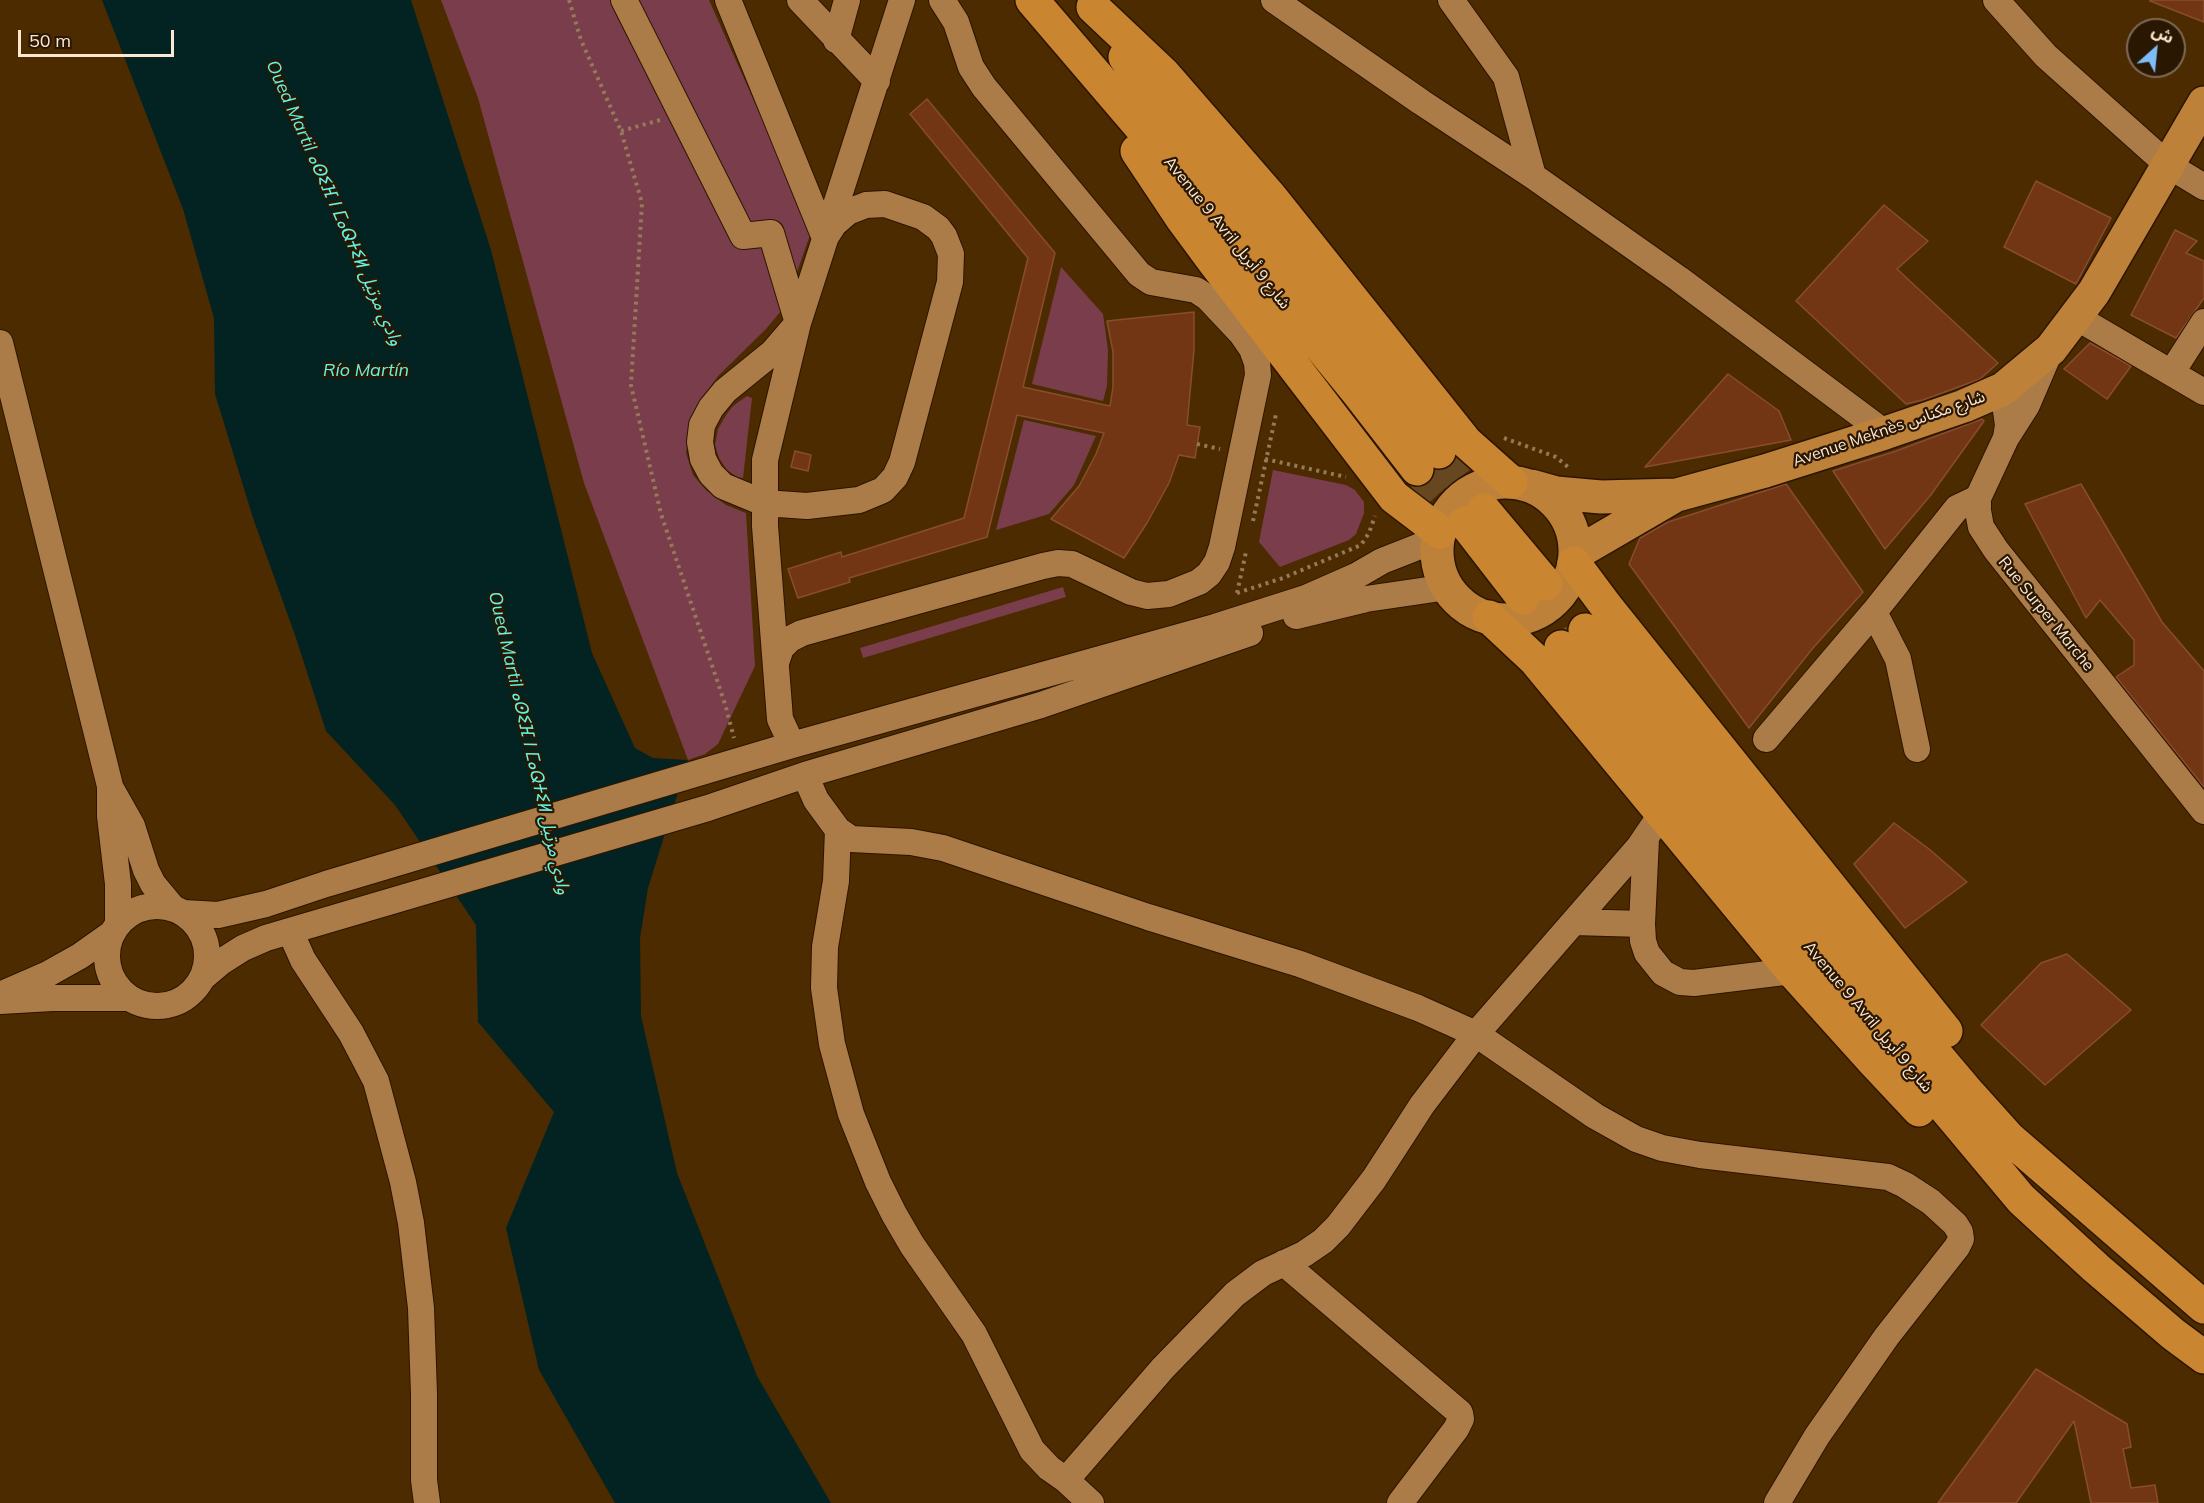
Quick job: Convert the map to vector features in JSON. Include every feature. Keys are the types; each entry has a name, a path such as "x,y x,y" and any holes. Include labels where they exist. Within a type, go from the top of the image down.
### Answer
{"highway":[{"name":"Avenue 9 Avril شارع 9 أبريل","path":"1032,0 1185,181 1347,380 1428,461 1131,67 1090,4"},
{"path":"1090,4 1164,74 1270,196 1466,442 1521,484"},
{"path":"1078,54 1154,179 1214,262 1394,497 1457,526 1535,591"},
{"path":"1575,558 1614,615 2073,1193"},
{"path":"1489,617 1535,660 1654,826 1958,1150 2020,1199"},
{"name":"Avenue 9 Avril شارع 9 أبريل","path":"2204,1307 2009,1138 1965,1089 1672,740 1573,639 1690,809 1801,936 2020,1199 2096,1268 2173,1334 2204,1357"}],"main road":[{"name":"Avenue Meknès شارع مكناس","path":"1521,484 1556,492 1601,497 1677,495 1765,471 1885,433 1964,406 2003,389 2051,350 2076,317 2110,267 2204,103"},
{"path":"1494,482 1521,484 1563,511 1572,531 1575,558 1569,579 1552,602 1540,610 1513,619 1502,620 1489,617 1466,606 1448,587 1437,556 1457,526 1449,511 1468,492 1494,482"},
{"name":"Avenue Meknès شارع مكناس","path":"1575,558 1677,495"}],"street":[{"path":"624,0 743,236 771,233 798,323"},
{"path":"728,0 825,238"},
{"path":"800,0 876,81"},
{"path":"836,40 847,0"},
{"path":"792,745 780,719 764,503 765,460 798,323 902,0"},
{"path":"776,663 781,648 790,639 802,633 1050,564 1072,564 1131,592 1148,596 1169,594 1198,582 1209,574 1217,562 1222,547 1258,375 1252,349 1241,333 1208,298 1196,290 1151,282 1138,274 984,87 971,67 956,22 942,0"},
{"path":"1274,0 1533,176 1678,279 1885,433"},
{"path":"1451,0 1506,77 1533,176"},
{"path":"1996,0 2046,56 2168,165 2204,187"},
{"path":"798,323 773,352 725,391 711,408 702,425 700,442 703,459 711,474 723,486 764,503 807,506 859,500 883,490 895,477 903,462 950,282 951,254 944,236 931,222 894,207 875,203 856,207 840,218 825,238"},
{"path":"2076,317 2204,392"},
{"path":"2172,372 2204,322"},
{"path":"0,343 110,786 110,816 118,884 114,929 107,945 108,969 120,990 129,998 146,1005 164,1006 187,997 202,978 243,948 335,916 708,808 805,775 1041,705 1299,615 1366,598 1448,587"},
{"path":"1766,739 1874,612 1956,508 1969,500 1978,498 2006,438 2027,405 2051,350"},
{"path":"2003,389 2008,425 2006,438"},
{"name":"Rue Surper Marche","path":"1978,498 1978,511 1982,526 1996,550 2204,811"},
{"path":"0,995 46,975 80,956 137,909 149,906 210,915 235,912 792,745 1215,627 1294,602 1356,576 1382,561 1457,526"},
{"path":"1874,612 1898,659 1917,749"},
{"path":"805,775 816,800 838,830 851,839 911,842 951,851 1148,917 1300,964 1419,1008 1476,1034 1595,1116 1636,1139 1662,1148 1700,1155 1888,1177 1931,1202 1955,1224 1960,1232 1958,1247 1887,1336 1823,1427 1777,1503"},
{"path":"110,786 132,826 146,870 153,884 178,911 193,921 205,942 206,967 202,978"},
{"path":"1066,1480 1163,1368 1235,1294 1256,1278 1304,1254 1323,1241 1338,1226 1374,1179 1422,1105 1476,1034 1654,826"},
{"path":"1654,826 1642,924 1647,953 1663,973 1680,982 1694,983 1792,971"},
{"path":"838,830 836,881 825,947 824,978 832,1044 850,1114 894,1214 912,1245 974,1334 1032,1450 1049,1468 1091,1503"},
{"path":"1574,922 1642,924"},
{"path":"290,931 303,960 351,1032 376,1081 401,1172 411,1223 421,1308 424,1372 424,1480 427,1503"},
{"path":"0,1001 129,998"},
{"path":"1284,1263 1460,1413 1461,1419 1456,1429 1400,1503"}],"path":[{"path":"569,0 581,40 621,131 642,203 631,385 661,514 725,704 740,761"},
{"path":"621,131 681,114"},
{"path":"1503,438 1556,457 1576,473"},
{"path":"1267,460 1348,477"},
{"path":"1238,592 1283,578 1361,545 1375,520 1376,508"}],"shaded area":[{"path":"441,0 709,0 794,191 810,235 785,306 766,329 718,376 701,400 690,428 686,453 693,475 706,490 726,505 746,513 755,666 718,744 705,754 688,760 584,483 478,98"},
{"path":"1061,267 1103,314 1108,350 1107,386 1103,401 1032,384"},
{"path":"747,396 752,398 743,478 727,470 719,458 715,445 718,429 726,415 733,406"},
{"path":"1024,420 1096,436 1074,485 1049,514 996,530"},
{"path":"1273,470 1346,485 1355,490 1364,502 1364,513 1356,534 1349,540 1280,567 1259,542"},
{"path":"1063,587 1066,597 863,658 860,648"}],"water":[{"name":"Río Martín","path":"102,0 411,0 491,250 592,653 635,748 653,758 688,760 648,888 640,938 641,1016 677,1173 757,1376 831,1503 615,1503 539,1370 506,1228 554,1112 478,1022 476,925 395,805 326,731 253,518 215,394 214,318 183,209"}],"building":[{"path":"2204,0 2204,22 2150,1"},
{"path":"927,99 1055,253 1023,387 1110,406 1113,387 1113,352 1107,321 1194,312 1194,350 1187,425 1200,427 1195,458 1179,455 1169,483 1124,558 1051,519 1079,486 1104,433 1017,415 987,537 849,578 850,582 798,598 788,569 841,552 842,557 964,518 1028,258 910,114"},
{"path":"2036,181 2111,218 2076,284 2004,247"},
{"path":"1884,205 1928,241 1897,269 1998,363 1980,379 1906,404 1796,301"},
{"path":"2175,230 2197,241 2186,253 2204,261 2204,298 2176,338 2131,315"},
{"path":"2090,343 2131,366 2107,399 2064,369"},
{"path":"1728,374 1779,411 1791,440 1645,467"},
{"path":"1982,419 1984,421 1930,496 1885,549 1833,471 1896,451"},
{"path":"795,451 811,455 808,471 791,467"},
{"path":"1786,484 1863,592 1813,648 1749,728 1629,564 1640,538 1668,522"},
{"path":"2081,484 2162,622 2204,671 2204,787 2116,677 2134,665 2134,640 2100,600 2086,618 2025,504"},
{"path":"1894,823 1967,882 1905,928 1854,864"},
{"path":"2067,954 2131,1010 2045,1085 1981,1025 2041,963"},
{"path":"2036,1369 2127,1424 2131,1447 2123,1449 2131,1488 2155,1485 2158,1503 2091,1503 2074,1421 2016,1503 1938,1503"}],"tunnel":[{"path":"1439,452 1484,510"},
{"path":"1417,469 1465,523"},
{"path":"1546,584 1585,630"},
{"path":"1523,598 1561,647"}],"water label":[{"name":"Oued Martil ⴰⵙⵉⴼ ⵏ ⵎⴰⵕⵜⵉⵍ وادي مرتيل","path":"334,203"},
{"name":"Oued Martil ⴰⵙⵉⴼ ⵏ ⵎⴰⵕⵜⵉⵍ وادي مرتيل","path":"529,743"}]}
